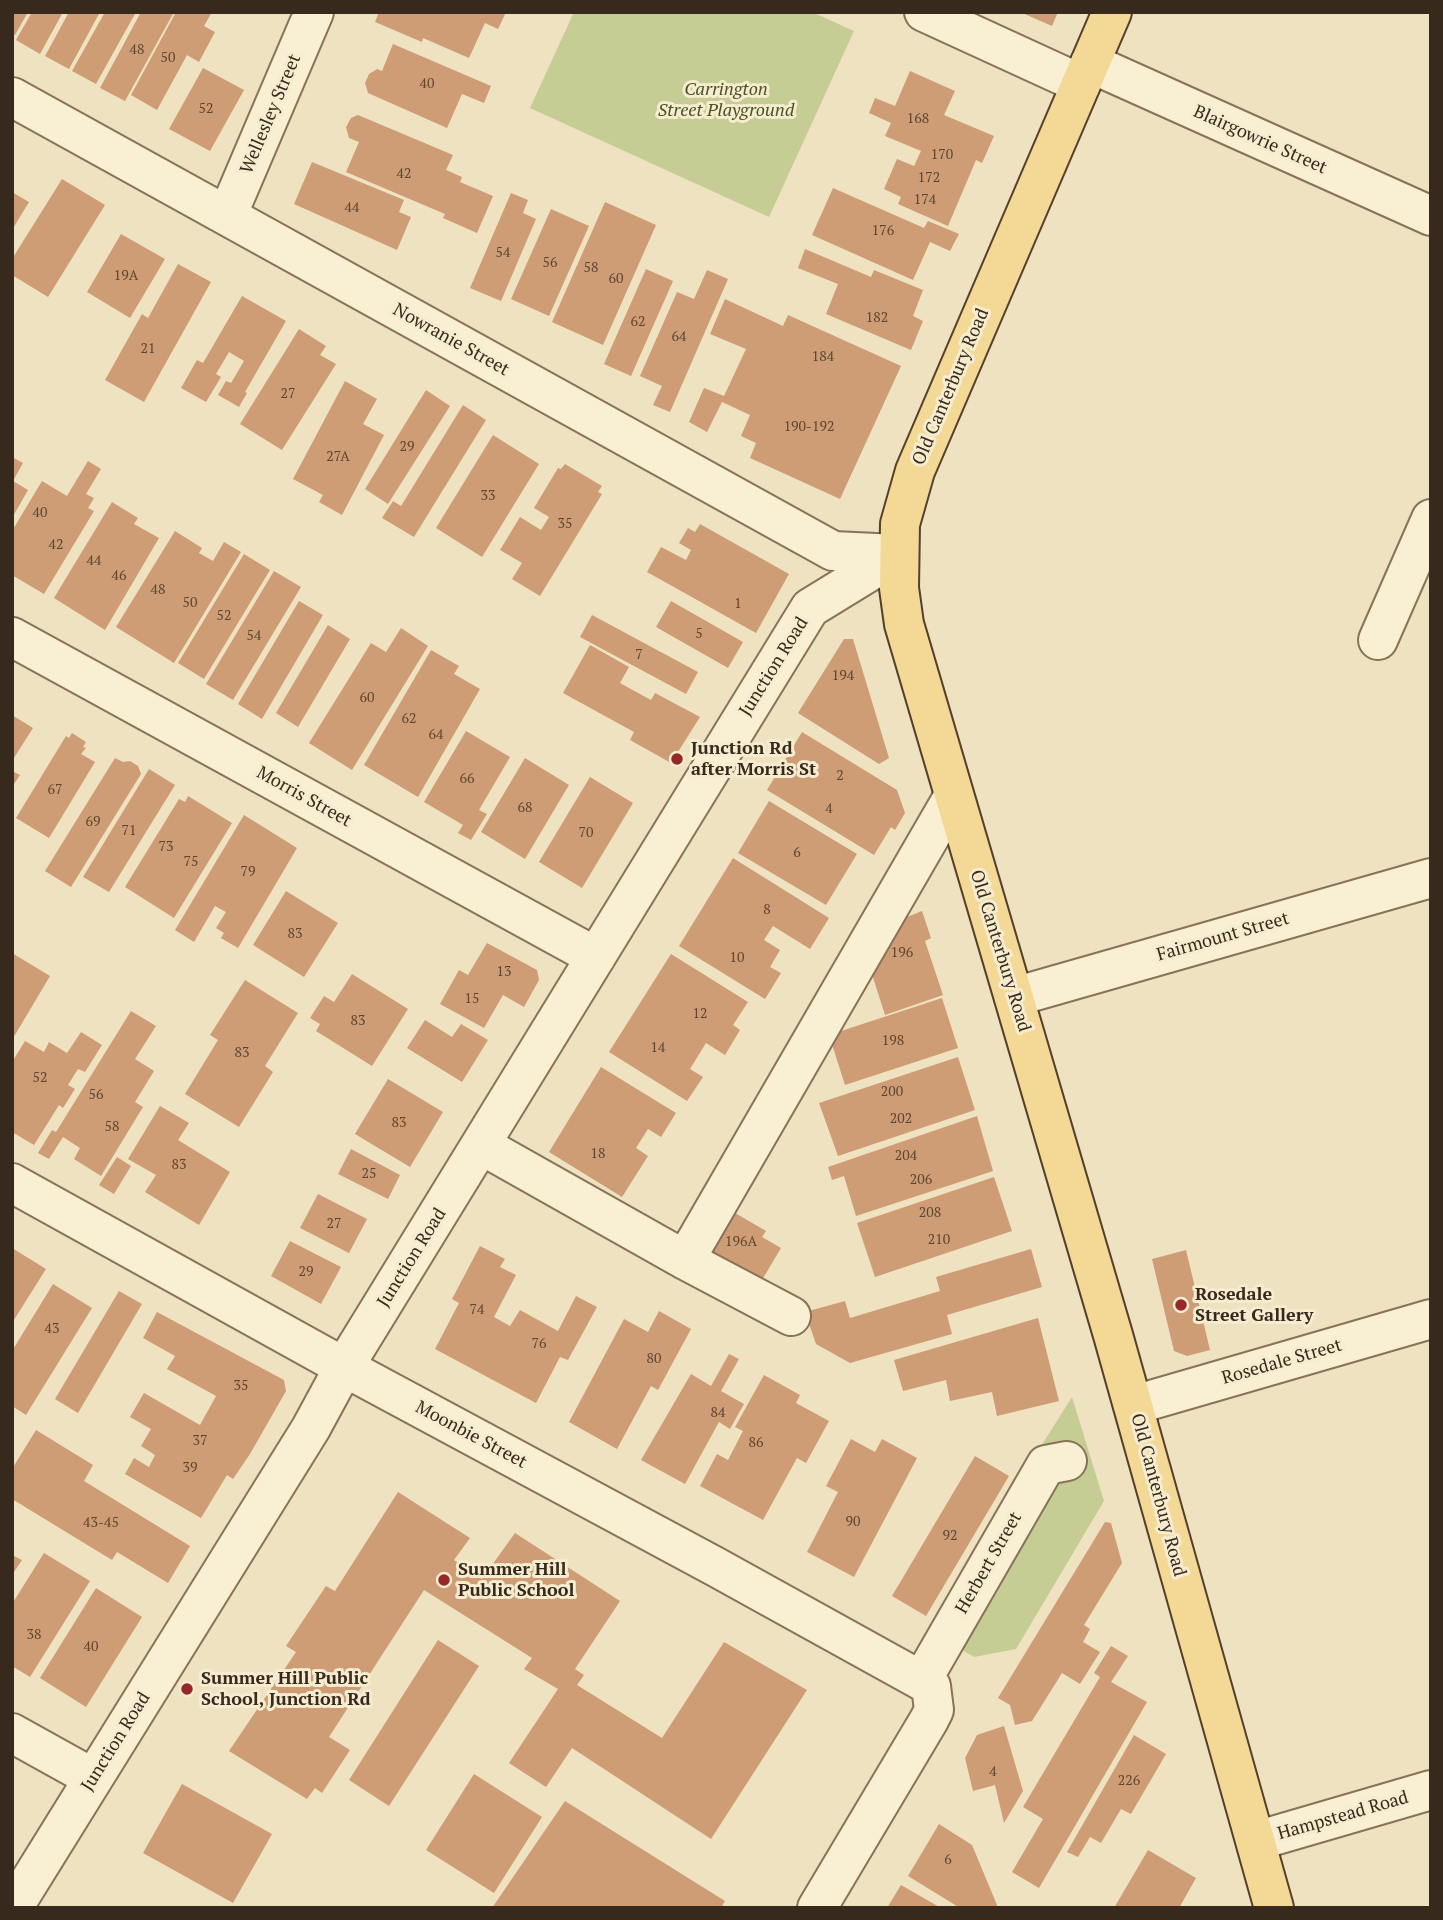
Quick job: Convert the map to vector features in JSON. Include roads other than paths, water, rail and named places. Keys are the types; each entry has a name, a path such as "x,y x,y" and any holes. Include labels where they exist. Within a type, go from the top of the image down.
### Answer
{"main road":[{"name":"Old Canterbury Road","path":"1112,12 915,471 900,524 899,588 904,624 953,797 1133,1405 1274,1908"}],"street":[{"name":"Wellesley Street","path":"227,216 314,12"},
{"name":"Blairgowrie Street","path":"924,12 1085,74 1431,216"},
{"name":"Nowranie Street","path":"12,97 833,551 898,554"},
{"path":"1378,640 1431,519"},
{"name":"Junction Road","path":"810,608 809,590 833,551"},
{"name":"Junction Road","path":"13,1908 311,1428 344,1367 810,608 898,554"},
{"name":"Morris Street","path":"12,638 596,957"},
{"path":"685,1260 953,797"},
{"name":"Fairmount Street","path":"1014,997 1431,878"},
{"path":"481,1145 685,1260 791,1316"},
{"name":"Moonbie Street","path":"12,1183 926,1683"},
{"name":"Rosedale Street","path":"1133,1405 1431,1319"},
{"name":"Herbert Street","path":"817,1908 929,1720 934,1710 926,1683 1046,1465 1067,1461"},
{"path":"12,1733 93,1778"},
{"name":"Hampstead Road","path":"1256,1841 1431,1790"}],"place":[{"name":"Junction Rd after Morris St","path":"677,759"},
{"name":"Rosedale Street Gallery","path":"1181,1305"},
{"name":"Summer Hill Public School","path":"444,1580"},
{"name":"Summer Hill Public School, Junction Rd","path":"187,1689"}],"park label":[{"name":"Carrington Street Playground","path":"726,100"}]}
